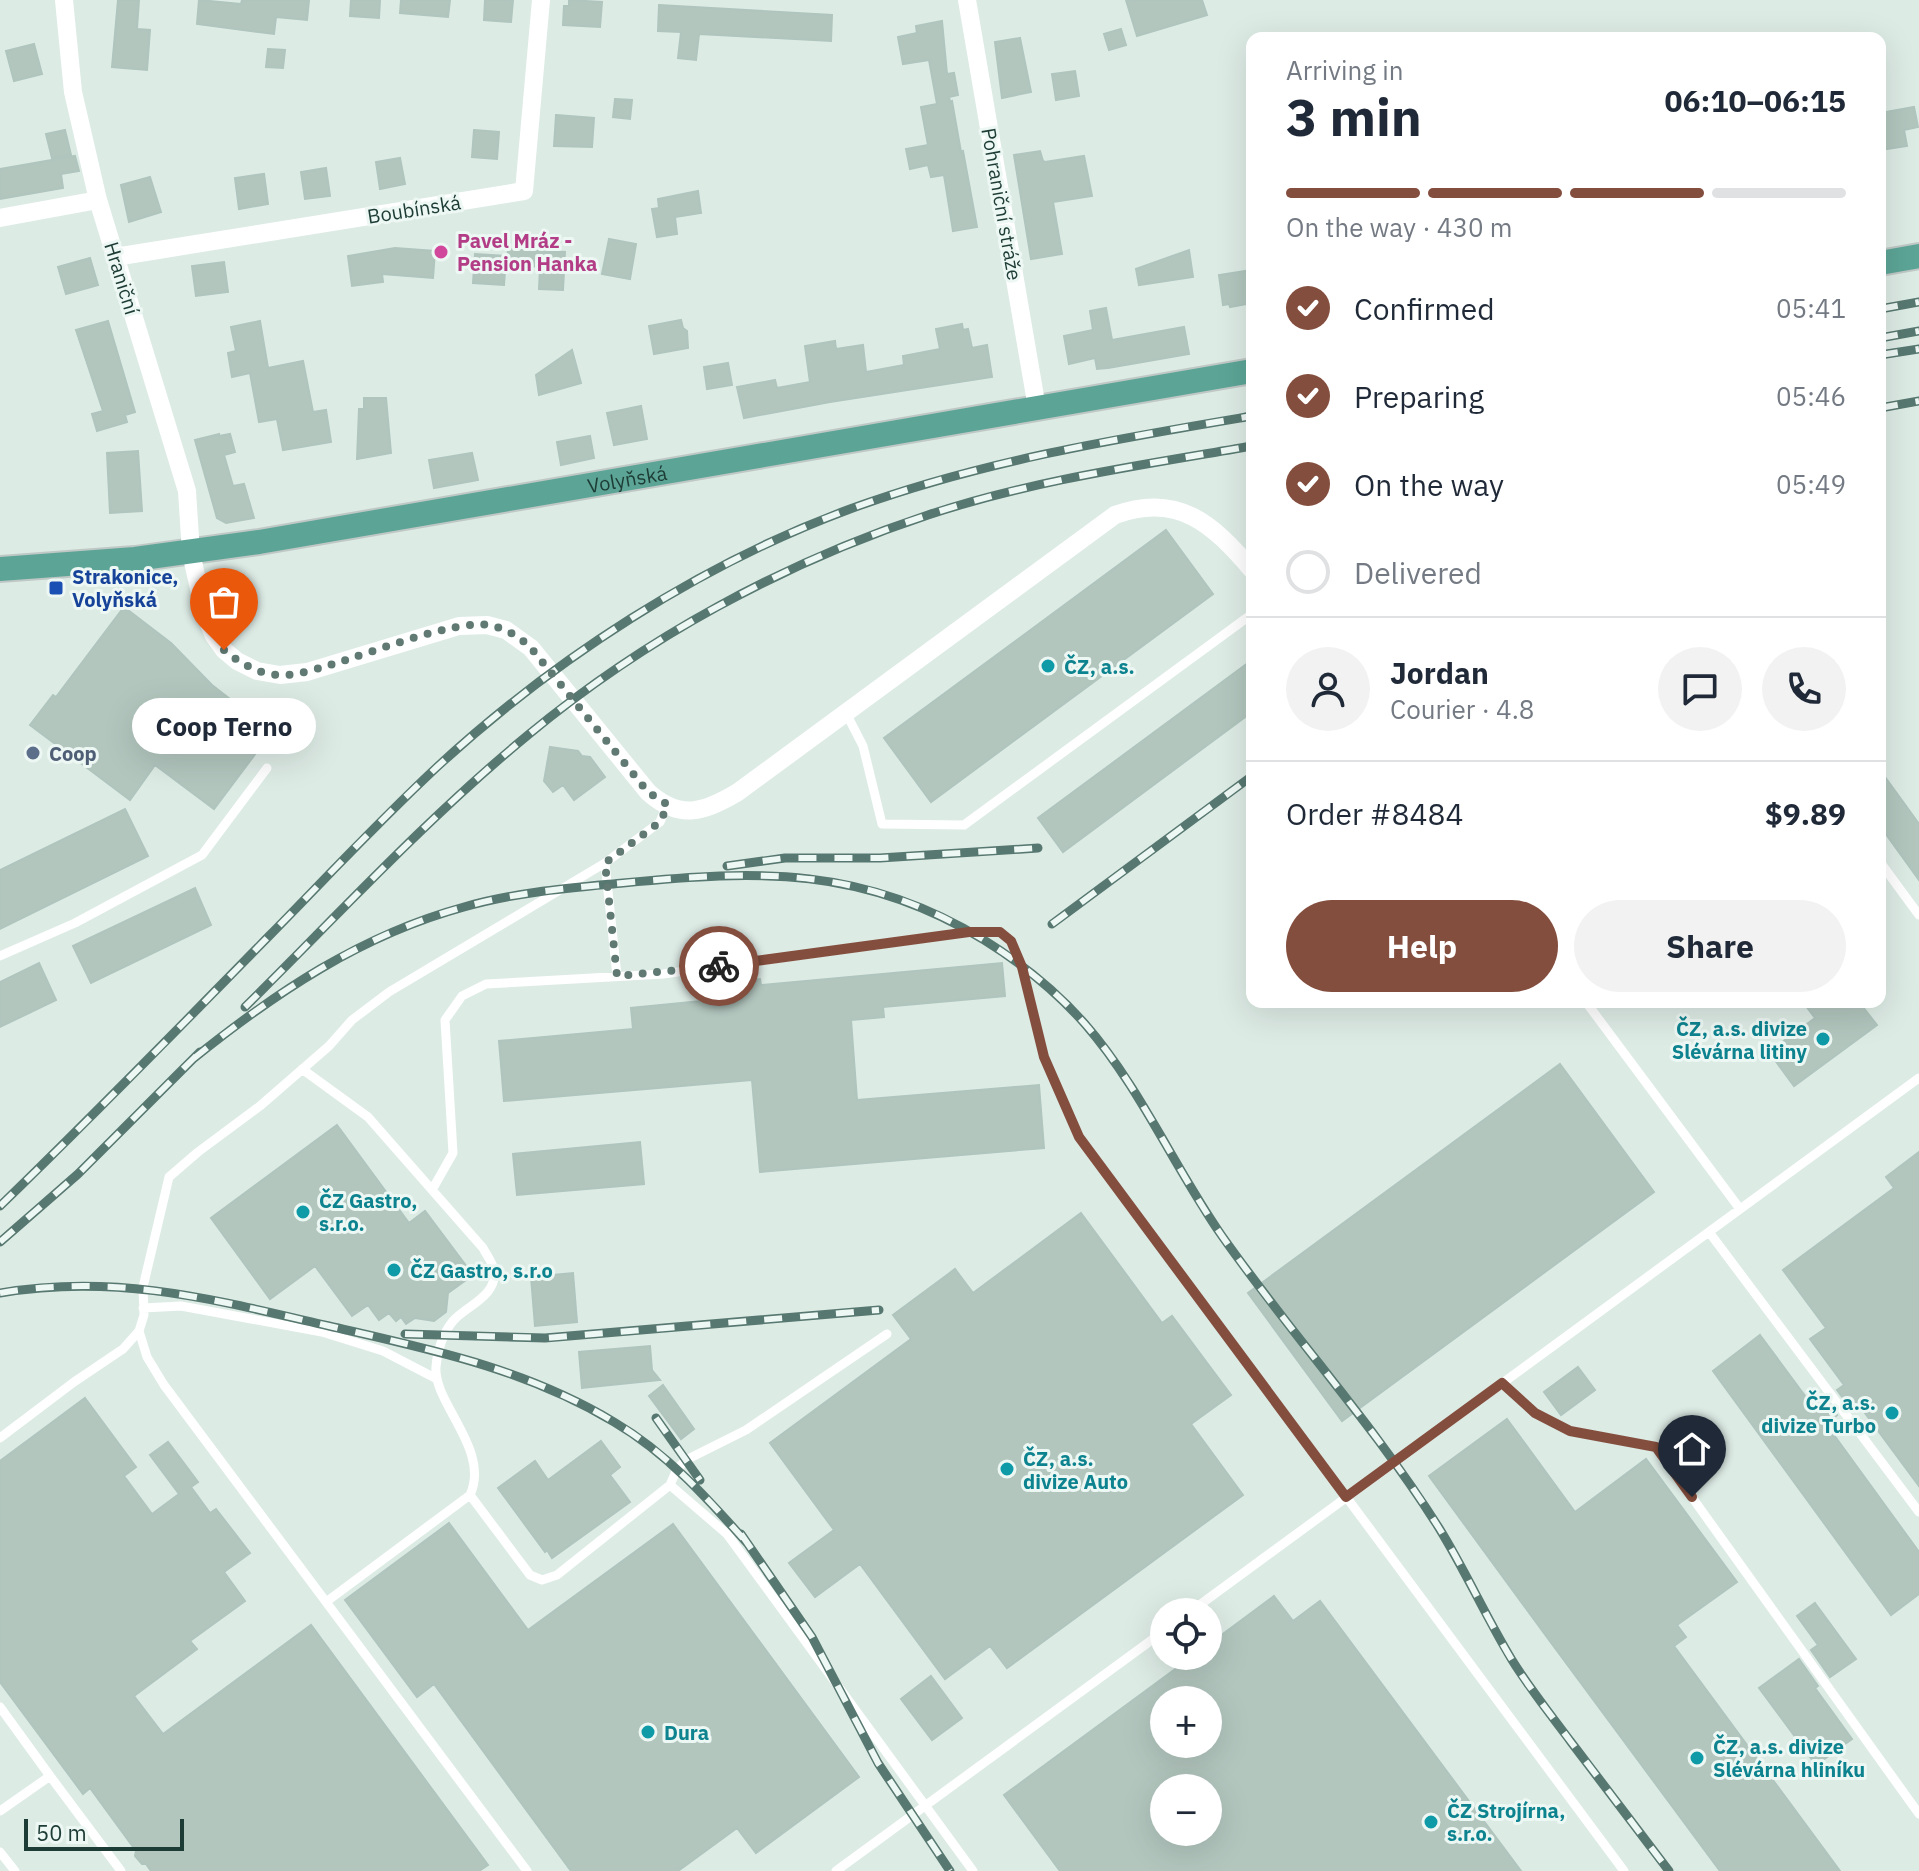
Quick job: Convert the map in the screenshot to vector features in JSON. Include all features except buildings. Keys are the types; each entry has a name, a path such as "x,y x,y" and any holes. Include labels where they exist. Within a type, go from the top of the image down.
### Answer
{"main road":[{"path":"1886,262 1919,256"},
{"name":"Volyňská","path":"0,569 191,553 1246,372"}],"street":[{"name":"Hraniční","path":"64,0 73,92 98,200 187,491 191,553 205,615 224,650 257,671 280,675 307,672 459,626 487,625 516,635 531,648 648,792 668,805"},
{"name":"Boubínská","path":"115,257 524,191 541,0"},
{"name":"Pohraniční stráže","path":"967,0 1037,408"},
{"path":"0,218 98,200"},
{"path":"668,805 689,812 708,809 738,792 1115,515 1135,508 1171,508 1188,513 1207,525 1246,564"}],"lane":[{"path":"846,713 863,746 882,824 964,825 1246,618"},
{"path":"0,956 75,923 202,855 267,768"},
{"path":"527,1871 164,1385 147,1357 139,1331 145,1275 169,1177 302,1069 329,1046 352,1020 389,992 605,863 660,822 668,805"},
{"path":"605,863 617,976"},
{"path":"1886,870 1919,915"},
{"path":"432,1190 453,1153 445,1020 462,996 486,984 663,974 969,932 1000,932 1011,941 1022,967 1044,1057 1079,1137 1624,1871"},
{"path":"1590,1008 1740,1209"},
{"path":"302,1069 368,1117 483,1248 494,1271 490,1289 455,1319 443,1337 436,1362 435,1378 464,1434 471,1458 475,1484 470,1495 326,1602"},
{"path":"1209,1598 1919,1078"},
{"path":"1709,1232 1919,1512"},
{"path":"143,1308 181,1306 322,1332 383,1351 435,1378"},
{"path":"0,1438 123,1349 139,1331"},
{"path":"470,1495 530,1575 542,1580 557,1575 670,1485 677,1469 686,1460 746,1430 887,1334"},
{"path":"1502,1383 1535,1413 1570,1431 1656,1447 1919,1814"},
{"path":"670,1485 727,1534 973,1871"},
{"path":"836,1871 1150,1641"},
{"path":"0,1707 121,1871"},
{"path":"0,1811 50,1776"},
{"path":"0,1852 15,1871"}],"railway":[{"path":"1886,308 1919,302"},
{"path":"1886,337 1919,331"},
{"path":"1886,354 1919,349"},
{"path":"1886,407 1919,401"},
{"path":"0,1206 437,767 530,689 632,618 685,586 794,531 899,492 1049,453 1246,417"},
{"path":"245,1007 419,833 528,735 619,666 718,607 821,556 928,515 1008,492 1088,474 1246,447"},
{"path":"1052,924 1246,780"},
{"path":"727,866 785,858 880,858 1038,848"},
{"path":"193,1059 255,1011 355,950 426,919 523,894 720,876 809,879 896,898 984,940 1050,989 1105,1048 1222,1236 1414,1490 1449,1544 1502,1644 1526,1681 1669,1871"},
{"path":"0,1242 78,1174 200,1052"},
{"path":"0,1293 85,1286 166,1292 403,1343 511,1374 580,1403 633,1434 686,1478 748,1544"},
{"path":"405,1334 545,1338 879,1310"},
{"path":"656,1418 700,1480"},
{"path":"741,1534 812,1637 878,1763 950,1871"}],"way so far":[{"path":"224,650 257,671 280,675 307,672 459,626 487,625 516,635 531,648 648,792 668,805 660,822 605,863 617,976 663,974 719,966"}],"place":[{"name":"Pavel Mráz - Pension Hanka","path":"441,252"},
{"name":"Strakonice, Volyňská","path":"56,588"},
{"name":"Coop Terno","path":"224,650"},
{"name":"ČZ, a.s.","path":"1048,666"},
{"name":"Coop","path":"33,753"},
{"name":"ČZ, a.s. divize Slévárna litiny","path":"1823,1039"},
{"name":"ČZ Gastro, s.r.o.","path":"303,1212"},
{"name":"ČZ Gastro, s.r.o","path":"394,1270"},
{"name":"ČZ, a.s. divize Turbo","path":"1892,1413"},
{"name":"ČZ, a.s. divize Auto","path":"1007,1469"},
{"name":"Dura","path":"648,1732"},
{"name":"ČZ, a.s. divize Slévárna hliníku","path":"1697,1758"},
{"name":"ČZ Strojírna, s.r.o.","path":"1431,1822"}],"route":[{"path":"719,966 969,932 1000,932 1011,941 1022,967 1044,1057 1079,1137 1346,1497 1502,1383 1535,1413 1570,1431 1656,1447 1692,1497"}]}
